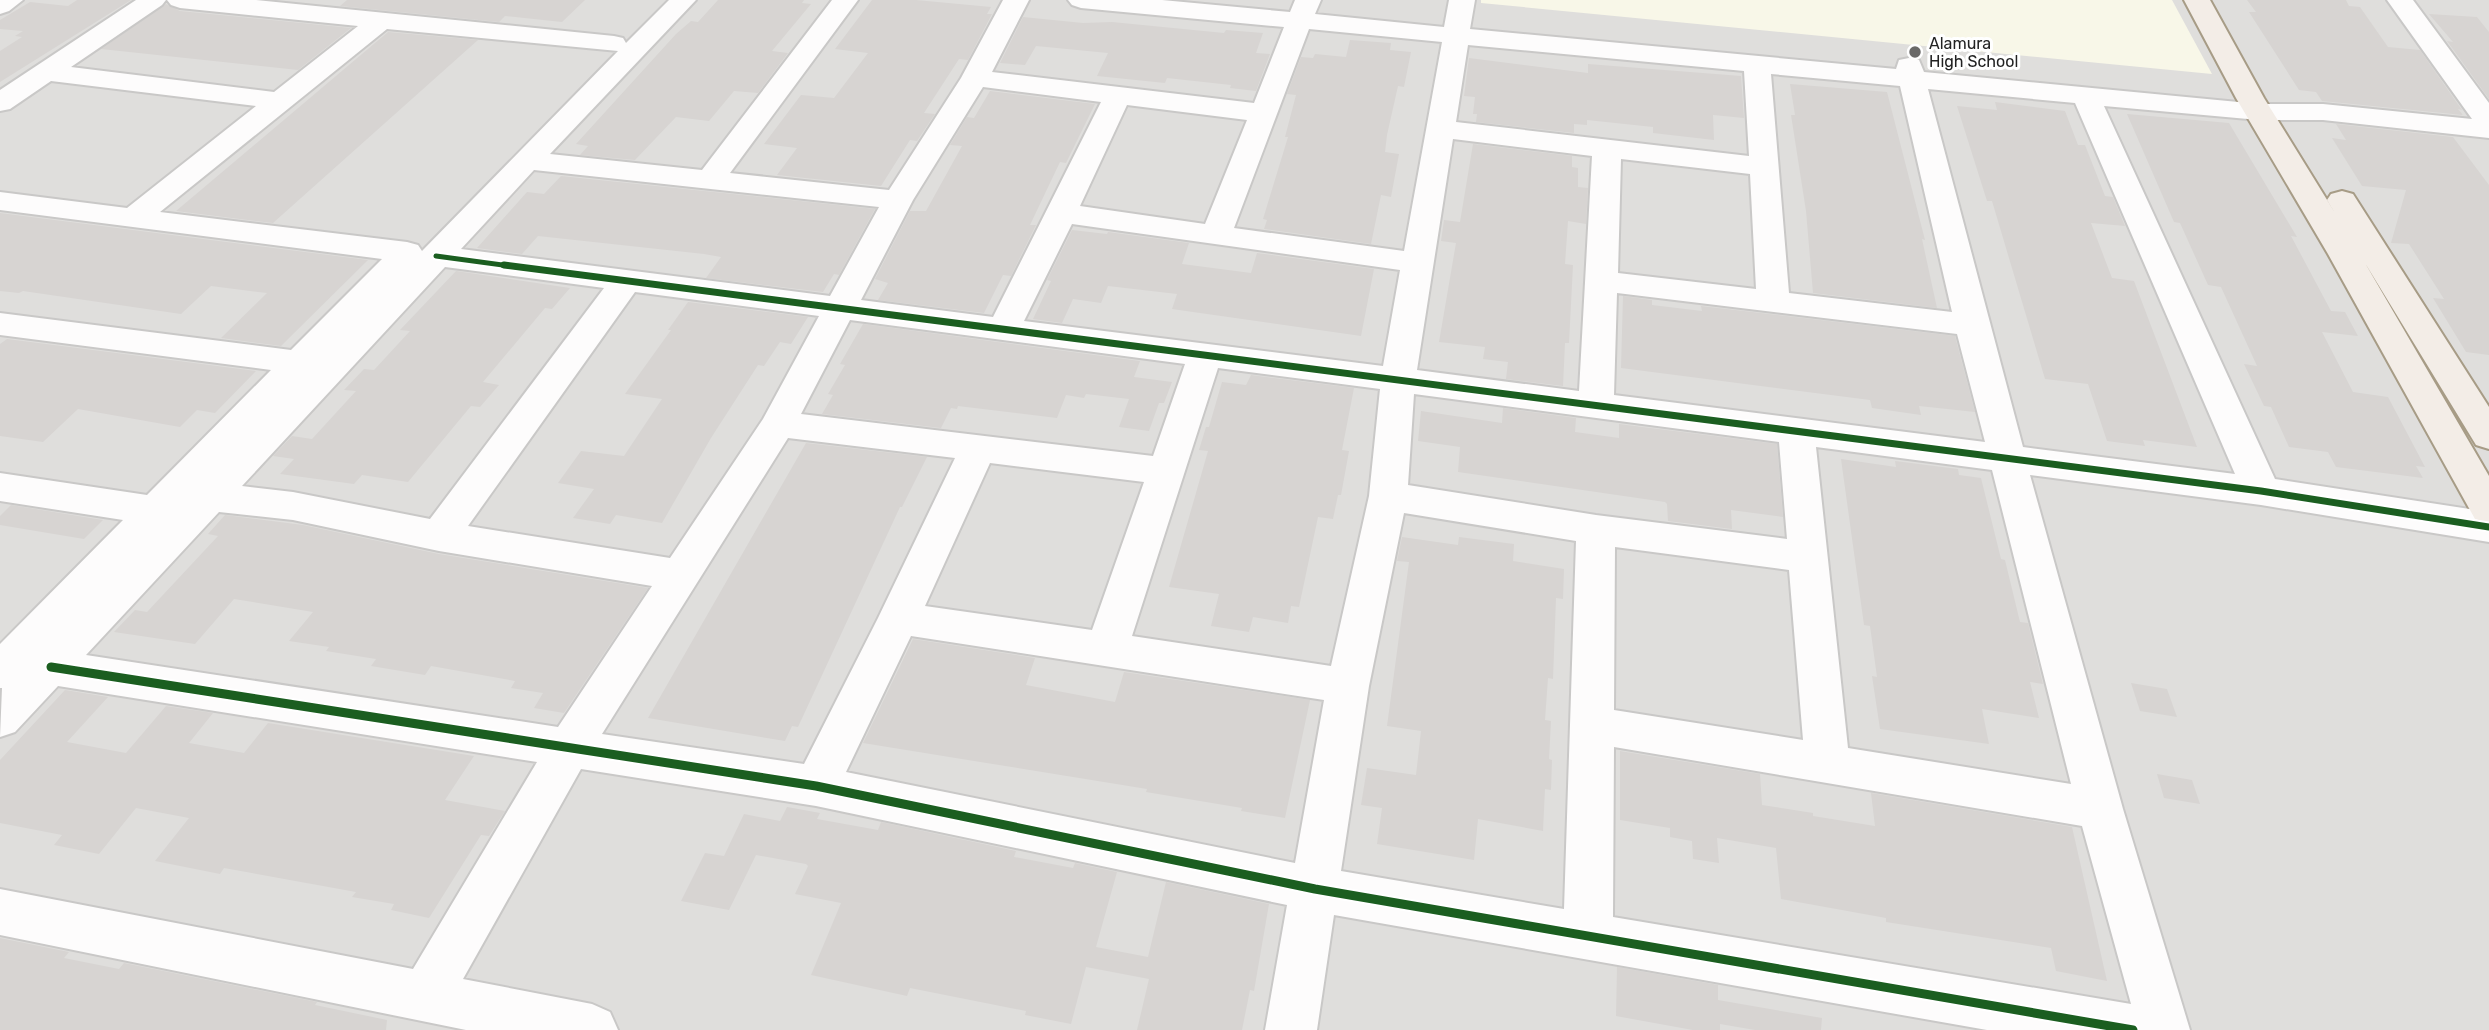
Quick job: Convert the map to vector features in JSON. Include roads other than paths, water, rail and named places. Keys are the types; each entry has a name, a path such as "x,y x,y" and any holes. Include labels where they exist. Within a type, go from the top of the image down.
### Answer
{"main road":[{"path":"2197,0 2489,436"},
{"path":"2225,0 2270,106 2405,362 2489,509"},
{"path":"2405,362 2445,367"}],"street":[{"path":"0,6 10,0"},
{"path":"0,103 153,0"},
{"path":"180,0 614,44"},
{"path":"0,719 212,497 422,254 656,0"},
{"path":"0,671 157,511 296,362 527,160 683,0"},
{"path":"710,179 845,0"},
{"path":"426,996 569,748 778,424 898,200 975,78 1016,0"},
{"path":"1081,0 1459,20 2086,96 2270,106"},
{"path":"1208,0 1304,10"},
{"path":"2400,0 2482,126 2489,154"},
{"path":"1216,235 1304,10"},
{"path":"135,216 382,20"},
{"path":"1459,20 1757,64 1911,73 2482,126"},
{"path":"1292,1030 1348,686 1388,496 1398,380 1459,20"},
{"path":"1757,64 1773,302"},
{"path":"46,72 279,102"},
{"path":"1911,73 1972,325 2099,808 2164,1030"},
{"path":"975,78 1263,113"},
{"path":"1003,329 1118,95"},
{"path":"2086,96 2261,491"},
{"path":"1439,129 1764,167"},
{"path":"1596,404 1607,149"},
{"path":"527,160 898,200"},
{"path":"0,201 135,216 2261,491 2489,527"},
{"path":"1062,213 1418,263"},
{"path":"439,536 627,280"},
{"path":"1602,281 1972,325"},
{"path":"0,324 296,362"},
{"path":"1107,648 1205,355"},
{"path":"778,424 1166,471"},
{"path":"1796,431 1827,764"},
{"path":"816,786 899,618 977,450"},
{"path":"0,487 157,511"},
{"path":"1388,496 1597,530 1809,557"},
{"path":"212,497 293,506 439,536 680,575"},
{"path":"1588,937 1597,530"},
{"path":"899,618 1348,686"},
{"path":"51,667 816,786 1315,889 2133,1030"},
{"path":"1592,724 2099,808"},
{"path":"0,912 587,1030"}],"place":[{"name":"Alamura High School","path":"1915,52"}]}
